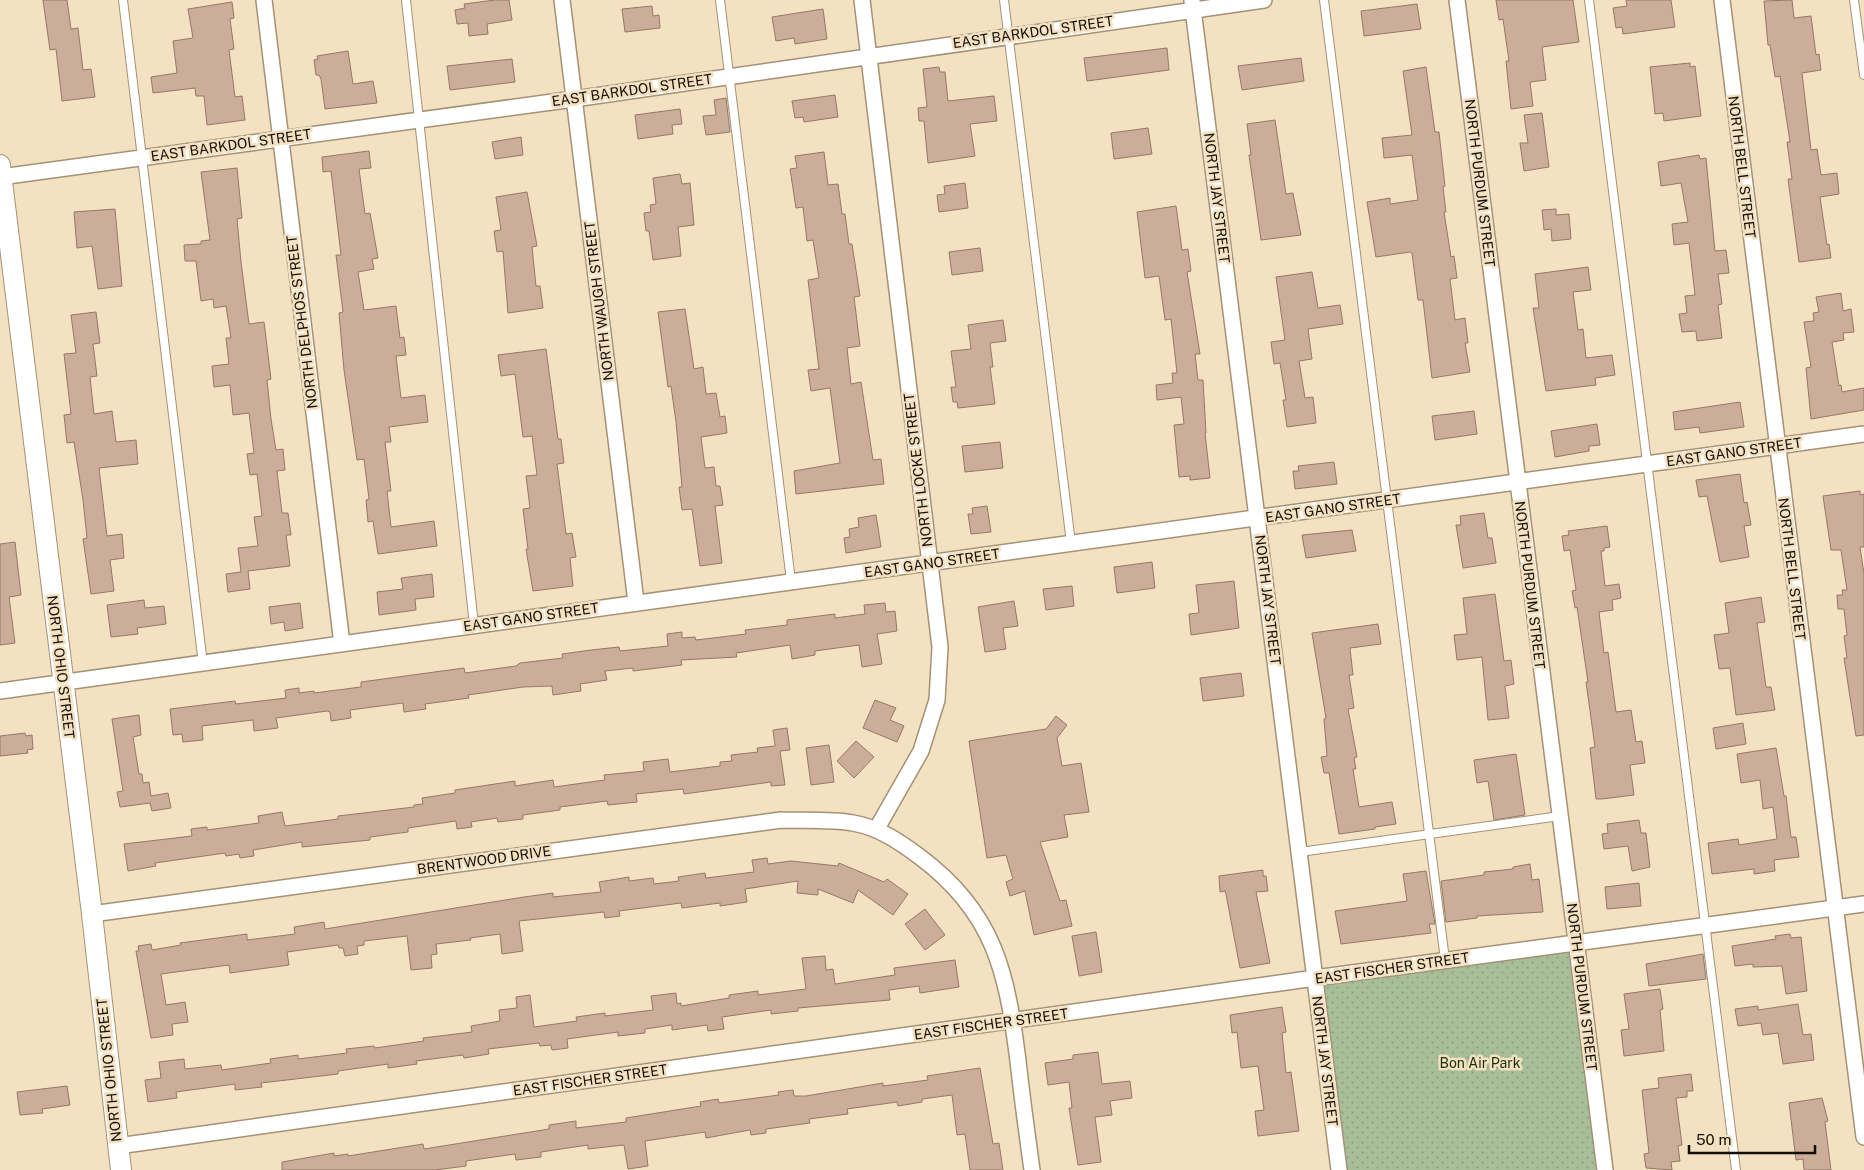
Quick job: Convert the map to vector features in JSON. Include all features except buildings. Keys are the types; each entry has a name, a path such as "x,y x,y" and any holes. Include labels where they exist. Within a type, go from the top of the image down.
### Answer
{"street":[{"name":"NORTH DELPHOS STREET","path":"264,0 342,644"},
{"name":"NORTH WAUGH STREET","path":"562,0 636,602"},
{"name":"NORTH LOCKE STREET","path":"862,0 940,647 937,700 921,751 876,830"},
{"name":"EAST BARKDOL STREET","path":"0,173 141,157 574,98 1008,35 1193,5 1264,0"},
{"name":"NORTH PURDUM STREET","path":"1457,0 1605,1170"},
{"name":"NORTH BELL STREET","path":"1722,0 1864,1137"},
{"name":"NORTH JAY STREET","path":"1193,5 1339,1170"},
{"name":"NORTH OHIO STREET","path":"0,173 92,914 121,1170"},
{"name":"EAST GANO STREET","path":"0,691 1864,434"},
{"name":"BRENTWOOD DRIVE","path":"92,914 781,820 853,823 876,830"},
{"path":"876,830 898,841 928,863 970,905 991,941 1003,972 1013,1021 1032,1170"},
{"name":"EAST FISCHER STREET","path":"118,1146 1315,978 1864,904"}],"lane":[{"path":"123,0 203,664"},
{"path":"406,0 474,625"},
{"path":"720,0 791,581"},
{"path":"1004,0 1071,543"},
{"path":"1324,0 1445,960"},
{"path":"1589,0 1736,1170"},
{"path":"1854,0 1864,75"},
{"path":"1300,852 1560,816"}],"green space":[{"name":"Bon Air Park","path":"1577,943 1605,1170 1339,1170 1315,978"}]}
